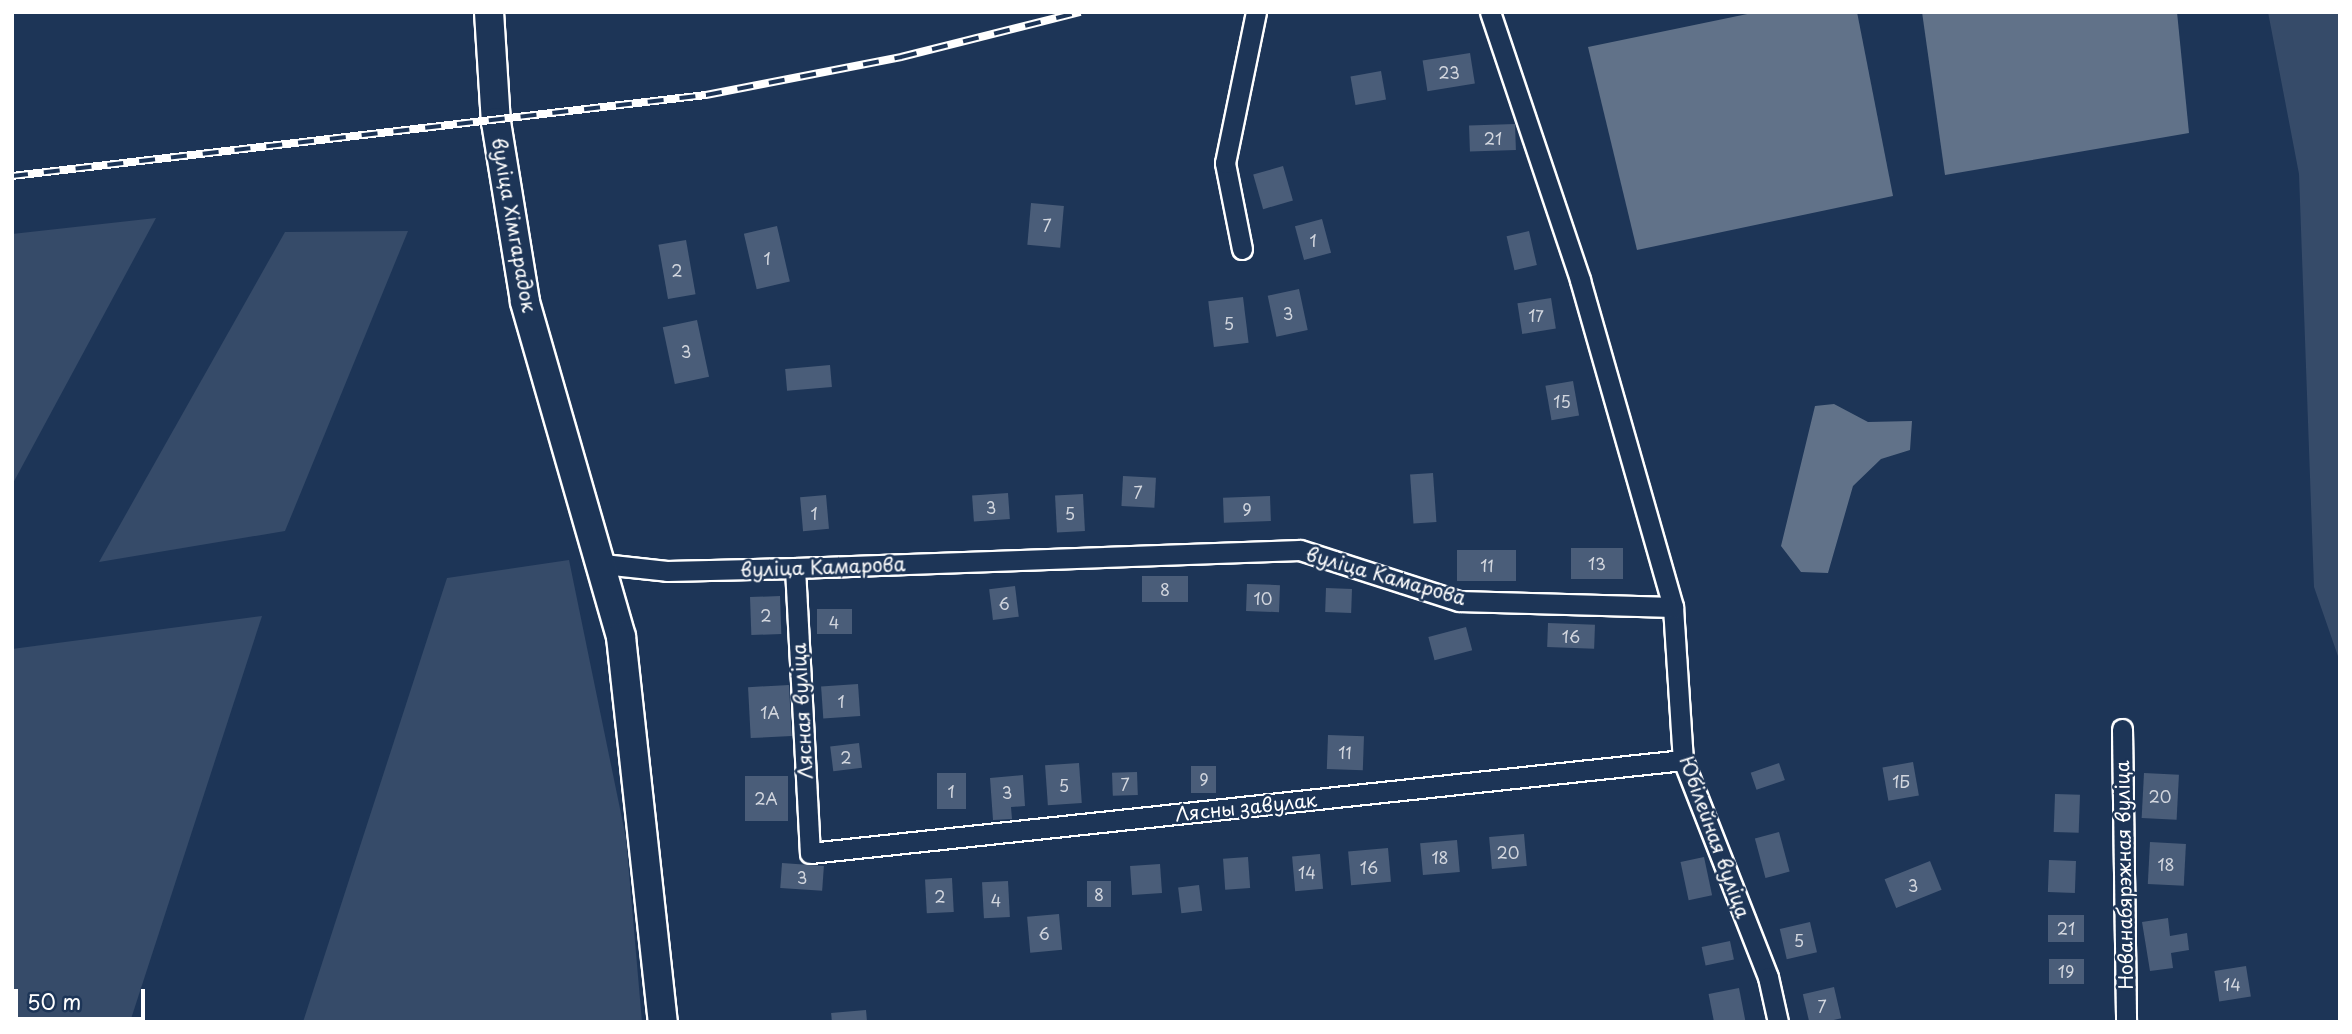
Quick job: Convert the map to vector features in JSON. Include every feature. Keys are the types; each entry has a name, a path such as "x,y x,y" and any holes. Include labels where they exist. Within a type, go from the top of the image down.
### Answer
{"main road":[{"name":"вуліца Хімгарадок","path":"489,12 506,194 525,302 603,564 621,637 663,1022"}],"street":[{"path":"1242,249 1225,163 1256,12"},
{"path":"1490,12 1580,280 1673,607"},
{"name":"вуліца Камарова","path":"603,564 667,570 795,568 1300,550 1459,601 1673,607"},
{"name":"Лясная вуліца","path":"795,568 810,853"},
{"name":"Юбілейная вуліца","path":"1673,607 1683,760 1768,977 1778,1022"},
{"name":"Нованабярэжная вуліца","path":"2122,729 2126,1022"},
{"name":"Лясны завулак","path":"810,853 1683,760"}],"shaded area":[{"path":"1757,12 1857,12 1893,196 1637,250 1588,47"},
{"path":"1922,12 2177,12 2189,133 1945,175"},
{"path":"2268,12 2340,12 2340,662 2314,587 2299,174"},
{"path":"156,218 12,485 12,234"},
{"path":"408,231 285,531 99,562 285,232"},
{"path":"1834,404 1868,422 1912,421 1910,450 1881,459 1853,486 1828,573 1801,572 1781,546 1815,406"},
{"path":"569,560 626,838 642,1022 303,1022 447,578"},
{"path":"262,616 130,1022 12,1022 12,649"}],"building":[{"path":"1470,53 1475,84 1427,91 1423,61"},
{"path":"1381,71 1386,100 1356,105 1350,76"},
{"path":"1515,124 1516,150 1470,152 1469,126"},
{"path":"1283,166 1293,201 1263,209 1253,175"},
{"path":"1031,203 1064,206 1060,248 1027,245"},
{"path":"1322,219 1331,253 1304,260 1295,226"},
{"path":"777,226 790,282 757,289 744,234"},
{"path":"1529,231 1537,265 1514,270 1507,236"},
{"path":"686,240 696,294 668,299 658,245"},
{"path":"1299,289 1308,330 1276,337 1268,296"},
{"path":"1243,297 1249,343 1214,347 1208,301"},
{"path":"1551,298 1556,329 1522,334 1517,303"},
{"path":"697,320 709,377 675,384 663,327"},
{"path":"830,365 832,387 787,391 785,369"},
{"path":"1573,381 1579,415 1552,420 1545,386"},
{"path":"1433,473 1436,522 1413,523 1410,475"},
{"path":"1123,476 1156,478 1154,508 1121,506"},
{"path":"1008,493 1010,519 974,521 972,496"},
{"path":"1083,494 1085,531 1057,532 1055,495"},
{"path":"826,495 829,529 803,531 800,497"},
{"path":"1270,496 1271,521 1224,523 1223,498"},
{"path":"1571,548 1623,548 1623,579 1571,579"},
{"path":"1457,550 1516,550 1516,581 1457,581"},
{"path":"1142,576 1188,576 1188,602 1142,602"},
{"path":"1247,584 1280,585 1279,612 1246,611"},
{"path":"1015,586 1019,617 993,620 989,589"},
{"path":"1326,588 1352,589 1351,613 1325,612"},
{"path":"780,596 781,634 751,635 750,597"},
{"path":"817,609 852,609 852,634 817,634"},
{"path":"1548,623 1595,625 1594,649 1547,647"},
{"path":"1466,627 1472,650 1435,660 1428,637"},
{"path":"858,684 860,716 823,719 821,687"},
{"path":"789,685 792,736 751,738 748,687"},
{"path":"1328,735 1364,736 1363,770 1327,769"},
{"path":"859,743 862,768 833,771 830,747"},
{"path":"1913,762 1919,795 1888,801 1882,767"},
{"path":"1079,763 1082,803 1048,805 1045,765"},
{"path":"1779,763 1785,780 1756,790 1751,773"},
{"path":"1191,766 1216,766 1216,793 1191,793"},
{"path":"1137,772 1138,795 1113,796 1112,773"},
{"path":"937,773 966,773 966,809 937,809"},
{"path":"2144,773 2179,775 2177,820 2142,818"},
{"path":"1023,775 1025,806 1011,807 1012,819 993,820 990,778"},
{"path":"745,776 788,776 788,821 745,821"},
{"path":"2055,794 2080,795 2079,833 2054,832"},
{"path":"1779,832 1790,872 1765,878 1755,838"},
{"path":"1524,834 1527,866 1492,869 1489,837"},
{"path":"1457,840 1460,872 1423,875 1420,843"},
{"path":"2150,842 2186,844 2184,886 2148,884"},
{"path":"1388,848 1391,882 1351,885 1348,851"},
{"path":"1320,854 1323,889 1295,891 1292,856"},
{"path":"1248,857 1250,888 1225,890 1223,859"},
{"path":"1704,857 1712,895 1689,900 1681,862"},
{"path":"2049,860 2076,861 2075,893 2048,892"},
{"path":"1930,861 1942,890 1896,908 1885,879"},
{"path":"782,863 824,866 822,891 780,888"},
{"path":"1160,864 1162,893 1132,895 1130,866"},
{"path":"952,878 954,912 927,913 925,879"},
{"path":"1008,881 1010,917 984,918 982,882"},
{"path":"1087,881 1111,881 1111,907 1087,907"},
{"path":"1199,885 1202,911 1181,913 1178,888"},
{"path":"1059,914 1062,950 1030,953 1027,917"},
{"path":"2048,915 2084,915 2084,942 2048,942"},
{"path":"2168,918 2170,936 2187,933 2189,950 2171,953 2173,968 2150,971 2142,922"},
{"path":"1810,922 1817,952 1787,959 1780,929"},
{"path":"1730,941 1734,960 1706,966 1702,947"},
{"path":"2049,959 2084,959 2084,984 2049,984"},
{"path":"2246,966 2251,997 2219,1002 2214,971"},
{"path":"1834,987 1841,1018 1809,1022 1803,994"},
{"path":"1739,988 1745,1020 1714,1022 1709,994"},
{"path":"866,1010 867,1022 832,1022 831,1013"}],"railway":[{"path":"12,176 706,95 901,57 1080,12"}]}
